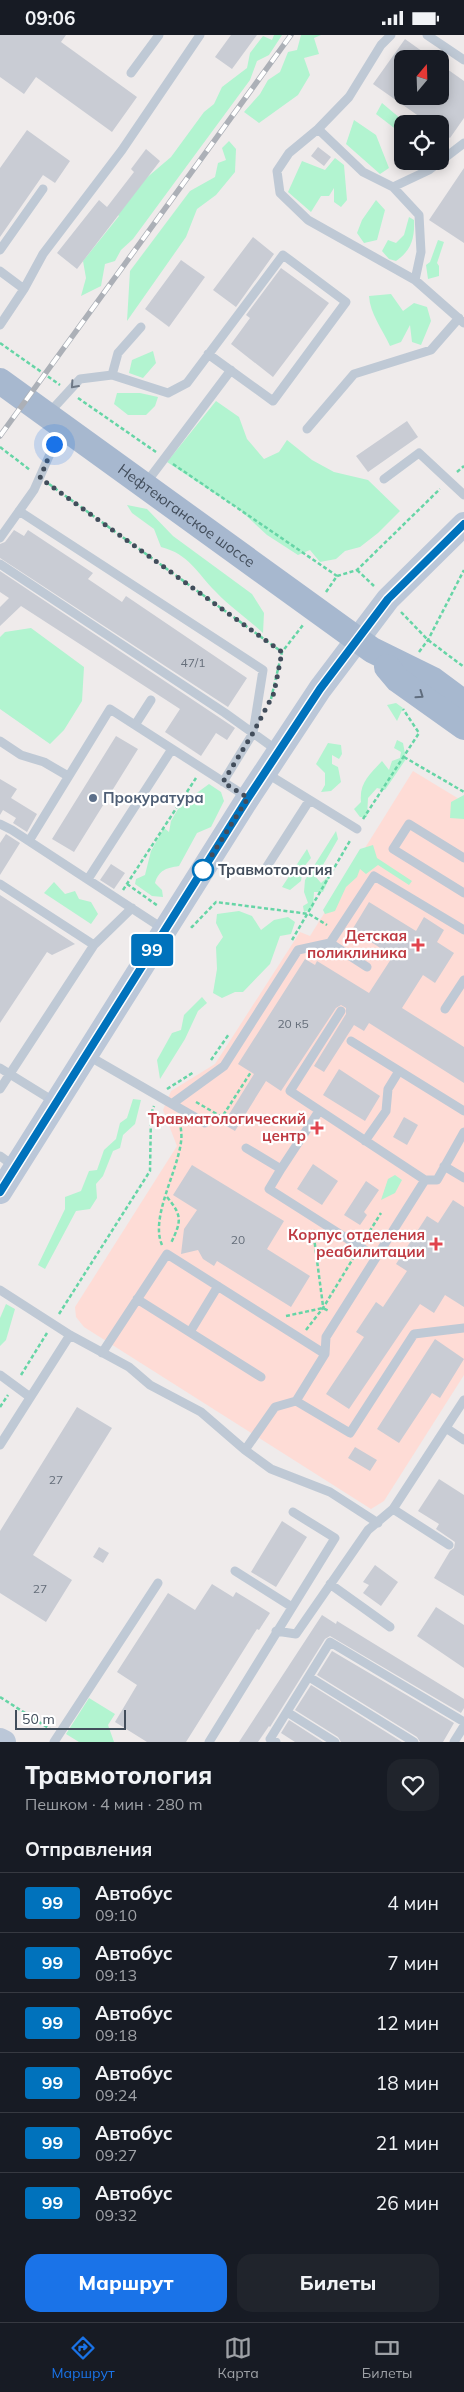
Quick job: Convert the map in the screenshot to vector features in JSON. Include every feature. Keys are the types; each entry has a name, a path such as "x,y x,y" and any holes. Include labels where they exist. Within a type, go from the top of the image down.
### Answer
{"main road":[{"name":"Нефтеюганское шоссе","path":"0,381 143,487 403,673 464,727"},
{"path":"1,1190 8,1162 57,1103 248,798 320,689 364,645 388,599 464,524"},
{"name":"Нефтеюганское шоссе","path":"403,673 433,680 464,703"},
{"path":"0,1739 4,1742"}],"lane":[{"path":"131,73 158,35"},
{"path":"0,325 24,289 43,254 122,150 200,35"},
{"path":"307,429 354,374 431,350 461,321 416,280 308,221 280,193 277,171 289,153 318,129 349,97 381,45 391,35"},
{"path":"427,35 464,61"},
{"path":"318,129 363,172 393,187 419,215 421,252 416,280"},
{"path":"393,187 429,170 464,143"},
{"path":"0,250 43,189"},
{"path":"0,538 34,490 40,478 54,421 80,379 112,375 168,393 187,383 208,354 283,255 346,302 273,401 208,354"},
{"path":"0,271 24,289"},
{"path":"112,375 118,353 141,327"},
{"path":"143,487 231,370"},
{"path":"384,479 419,453 464,495"},
{"path":"19,511 264,669 253,733 223,782"},
{"path":"0,564 279,752"},
{"path":"134,725 151,700"},
{"path":"29,841 110,709 248,798"},
{"path":"0,741 21,755 44,762 68,776"},
{"path":"88,879 172,749"},
{"path":"266,773 357,829"},
{"path":"266,868 309,801"},
{"path":"0,824 132,908 170,923"},
{"path":"464,859 409,824 393,849 464,893"},
{"path":"330,943 374,876 464,930"},
{"path":"0,883 94,945"},
{"path":"0,1089 94,945 132,908"},
{"path":"176,1104 224,1066 298,949 330,943 367,967"},
{"path":"446,1009 461,992 464,980"},
{"path":"341,1011 290,1091 425,1180 437,1179 464,1132"},
{"path":"351,1041 464,1111"},
{"path":"86,1055 157,1096 176,1104 205,1123"},
{"path":"0,1068 57,1103"},
{"path":"365,1141 386,1111 388,1089 399,1071"},
{"path":"319,1111 280,1169 269,1189 376,1257"},
{"path":"246,1148 280,1169"},
{"path":"444,1166 464,1179"},
{"path":"245,1450 274,1407 296,1401 325,1354 326,1337 425,1180"},
{"path":"102,1353 167,1254 325,1354"},
{"path":"190,1332 218,1286"},
{"path":"0,1290 70,1335 129,1367 150,1385 201,1412 245,1450 272,1469 330,1492 378,1523"},
{"path":"137,1299 261,1377"},
{"path":"296,1401 350,1433 414,1334 464,1328"},
{"path":"0,1445 70,1335"},
{"path":"0,1375 30,1397"},
{"path":"276,1631 296,1634 368,1530 394,1509 464,1400"},
{"path":"446,1428 464,1440"},
{"path":"394,1509 449,1545"},
{"path":"209,1742 335,1538 293,1512"},
{"path":"234,1571 292,1607"},
{"path":"56,1738 158,1583"},
{"path":"330,1585 390,1627"},
{"path":"271,1741 330,1642 464,1724 454,1742"},
{"path":"309,1677 414,1742"},
{"path":"287,1712 335,1742"}],"path":[{"path":"0,447 40,478 282,652"},
{"path":"270,701 274,693 282,652 315,609 337,576 357,570 464,466"},
{"path":"357,570 428,640 464,667"},
{"path":"287,947 309,914 357,829 419,733 390,689 428,640 464,570"},
{"path":"404,757 464,792"},
{"path":"118,898 192,782 205,770"},
{"path":"127,884 170,923 192,927 216,902 309,914 338,931"},
{"path":"203,1066 211,1061 233,1028"},
{"path":"0,1407 150,1171 151,1114 157,1096 196,1071"},
{"path":"190,1099 222,1117 251,1072"},
{"path":"166,1197 176,1208 179,1217 178,1227 168,1249 162,1245 158,1236 158,1222 182,1141 176,1104"},
{"path":"303,1335 323,1308 381,1213"},
{"path":"311,1217 323,1308"},
{"path":"270,1319 323,1308"},
{"path":"0,1697 56,1738"}],"shaded area":[{"name":"Травматологический центр","path":"413,771 464,802 464,1375 384,1501 371,1509 84,1327 76,1317 75,1307 177,1146 163,1110 171,1091 215,1064 300,932 310,936"}],"green space":[{"path":"274,35 282,35 269,55 257,61 250,80 133,239 121,250 115,261 105,264 101,286 81,296 86,278 83,261 119,216 117,214 144,180 171,157 204,112 214,104 222,87 247,68 250,53 263,36 272,40"},
{"path":"301,35 321,35 314,38 319,54 304,58 310,75 298,95 259,123 244,112 260,94 268,80 280,72 288,52 297,50"},
{"path":"382,103 396,115 394,115 394,128 376,114"},
{"path":"354,120 376,135 389,168 380,174 346,144"},
{"path":"229,141 236,149 235,172 216,195 197,209 186,237 127,321 130,271 190,191 215,177 218,163 226,160 222,148"},
{"path":"335,158 344,165 347,200 341,207 334,202 334,188 329,196 321,196 311,212 288,192 302,161 325,170"},
{"path":"376,200 385,210 377,240 364,243 357,233 362,220"},
{"path":"409,217 414,220 414,233 409,248 396,261 389,259 382,251 388,240 396,243 404,235"},
{"path":"438,240 444,242 437,263 439,266 439,276 428,279 426,265 430,262"},
{"path":"391,294 403,311 414,303 427,307 431,321 421,345 412,342 410,325 401,342 390,346 374,316 369,296"},
{"path":"153,351 156,363 143,378 129,373 132,360"},
{"path":"117,393 140,393 158,397 155,406 146,415 128,415 114,404"},
{"path":"216,401 239,417 247,439 264,459 279,452 287,440 312,460 334,472 368,480 400,511 378,533 360,547 345,551 336,559 320,562 310,550 298,555 267,535 240,510 167,462"},
{"path":"127,505 147,509 173,536 252,594 264,613 263,633 221,597 186,559 171,550 161,547 154,529 132,513"},
{"path":"31,628 84,667 82,701 64,730 50,744 0,709 0,637 5,632"},
{"path":"396,703 403,708 397,721 387,705"},
{"path":"397,740 403,743 406,759 385,790 377,788 368,798 367,817 360,817 354,809 361,802 364,784 382,761 389,770 392,761 400,758 401,752 394,748"},
{"path":"328,743 341,745 342,754 339,759 332,755 332,764 338,767 341,782 331,791 321,792 325,785 325,773 316,764"},
{"path":"209,784 221,792 224,801 211,827 197,833 179,866 161,872 155,883 162,890 163,897 152,896 135,884 136,879 145,875 151,851 164,828 169,832 171,821 188,792 194,795"},
{"path":"464,795 464,819 450,818 451,802"},
{"path":"336,831 338,839 316,877 321,883 331,874 323,892 314,892 313,908 304,912 303,906 308,903 304,892 305,880"},
{"path":"373,845 377,858 412,881 409,885 378,865 366,874 360,869 357,877 346,887 335,911 325,914 323,910 360,849"},
{"path":"307,849 311,858 303,868 301,881 290,890 282,887"},
{"path":"54,882 65,894 75,891 79,899 91,902 98,914 91,924 44,893"},
{"path":"239,911 252,916 261,930 274,920 288,917 295,922 291,934 280,936 270,964 243,992 235,992 222,998 213,993 217,969 216,947 223,937 216,923 217,914"},
{"path":"202,997 207,1003 198,1011 185,1039 160,1079 157,1060 172,1033 181,1030 184,1015"},
{"path":"133,1099 141,1100 135,1124 123,1135 120,1148 113,1151 103,1176 96,1184 97,1198 90,1209 76,1211 45,1269 38,1265 65,1209 65,1197 81,1191 89,1171 97,1170 104,1150 116,1139 120,1123 127,1118"},
{"path":"395,1175 402,1180 395,1193 381,1200 388,1179"},
{"path":"6,1304 15,1309 6,1340 0,1346 0,1318"},
{"path":"89,1698 115,1714 108,1725 114,1742 79,1742 66,1734"}],"building":[{"path":"0,35 66,35 61,42 137,97 112,132 36,77 24,94 0,77"},
{"path":"231,35 257,35 232,69 215,57"},
{"path":"405,39 420,50 397,50"},
{"path":"394,54 394,99 373,84"},
{"path":"449,70 464,81 464,118 450,138 449,115 417,115 403,105 449,105"},
{"path":"27,130 70,161 55,183 43,175 0,237 0,168"},
{"path":"318,147 331,157 324,166 311,156"},
{"path":"146,149 160,161 77,269 57,253 99,200 107,207 134,172 131,169"},
{"path":"464,168 464,243 429,220"},
{"path":"253,237 274,254 236,307 213,290"},
{"path":"181,260 205,277 169,327 145,309"},
{"path":"281,268 329,303 273,377 231,344 250,318 246,315"},
{"path":"407,421 418,437 368,472 356,456"},
{"path":"14,530 24,536 28,530 93,573 88,579 122,602 126,596 247,678 228,707 0,558 0,544 5,542"},
{"path":"0,571 235,728 227,740 216,733 201,756 165,732 180,709 21,606 0,626 0,607 9,598 0,592"},
{"name":"Прокуратура","path":"116,736 138,749 74,852 52,839"},
{"path":"0,779 17,789 11,798 37,814 27,832 13,823 16,818 3,810 0,815"},
{"path":"6,834 20,843 0,875 0,843"},
{"path":"111,864 125,873 114,889 100,880"},
{"path":"0,895 75,944 52,955 47,952 0,1023"},
{"path":"369,902 416,931 424,917 444,930 437,942 454,953 435,983 423,975 402,1008 464,1047 464,1083 369,1023 364,1031 354,1025 324,1072 314,1066 346,1014 346,1008 341,1005 336,1008 281,1091 266,1081 235,1131 223,1124 254,1074 238,1064 305,959 315,965 317,961 369,993 393,956 352,930"},
{"path":"339,1069 380,1096 365,1121 323,1095"},
{"path":"404,1117 418,1125 407,1145 393,1137"},
{"path":"313,1164 338,1181 322,1205 297,1189"},
{"path":"192,1165 284,1221 267,1249 310,1276 291,1307 217,1261 214,1266 203,1259 198,1250 181,1254 184,1229 197,1210 173,1195"},
{"path":"366,1181 379,1190 364,1212 367,1215 360,1225 344,1215"},
{"name":"Корпус отделения реабилитации","path":"453,1200 464,1207 464,1307 445,1295 434,1313 420,1304 349,1409 326,1394 364,1337 356,1332 376,1302 383,1307 407,1271 396,1264 427,1216 438,1223"},
{"path":"435,1339 464,1359 440,1398 432,1393 399,1443 377,1429"},
{"path":"77,1407 112,1428 33,1555 72,1580 46,1622 0,1593 0,1531"},
{"path":"355,1447 377,1460 370,1471 348,1458"},
{"path":"439,1479 464,1495 464,1596 434,1578 450,1551 454,1548 455,1542 436,1529 439,1524 418,1511"},
{"path":"282,1521 307,1537 276,1587 251,1572"},
{"path":"99,1547 109,1553 103,1563 93,1557"},
{"path":"375,1565 398,1582 381,1606 363,1593 369,1585 363,1582"},
{"path":"212,1584 233,1597 236,1592 270,1613 259,1630 257,1629 186,1742 147,1742 115,1722 137,1685 117,1672 168,1593 195,1610"},
{"path":"436,1607 464,1625 464,1668 417,1636"},
{"path":"322,1615 336,1624 337,1621 464,1699 464,1708 461,1713 330,1636 325,1639 270,1727 258,1742 239,1742"},
{"path":"332,1651 454,1723 443,1742 420,1742 417,1737 317,1675"},
{"path":"311,1685 402,1742 341,1742 338,1737 295,1710"},
{"path":"289,1720 323,1742 295,1742 281,1733"}],"railway":[{"path":"0,436 291,35"}],"bus line":[{"name":"99","path":"0,1192 248,798 320,689 388,599 464,524"}],"place":[{"name":"Прокуратура","path":"93,798"},
{"name":"Травмотология","path":"203,870"},
{"name":"Детская поликлиника","path":"418,945"},
{"name":"Травматологический центр","path":"317,1128"},
{"name":"Корпус отделения реабилитации","path":"436,1244"}],"route":[{"path":"54,444 40,478 282,652 274,693 253,733 223,782 248,798 198,877 203,870"}]}
